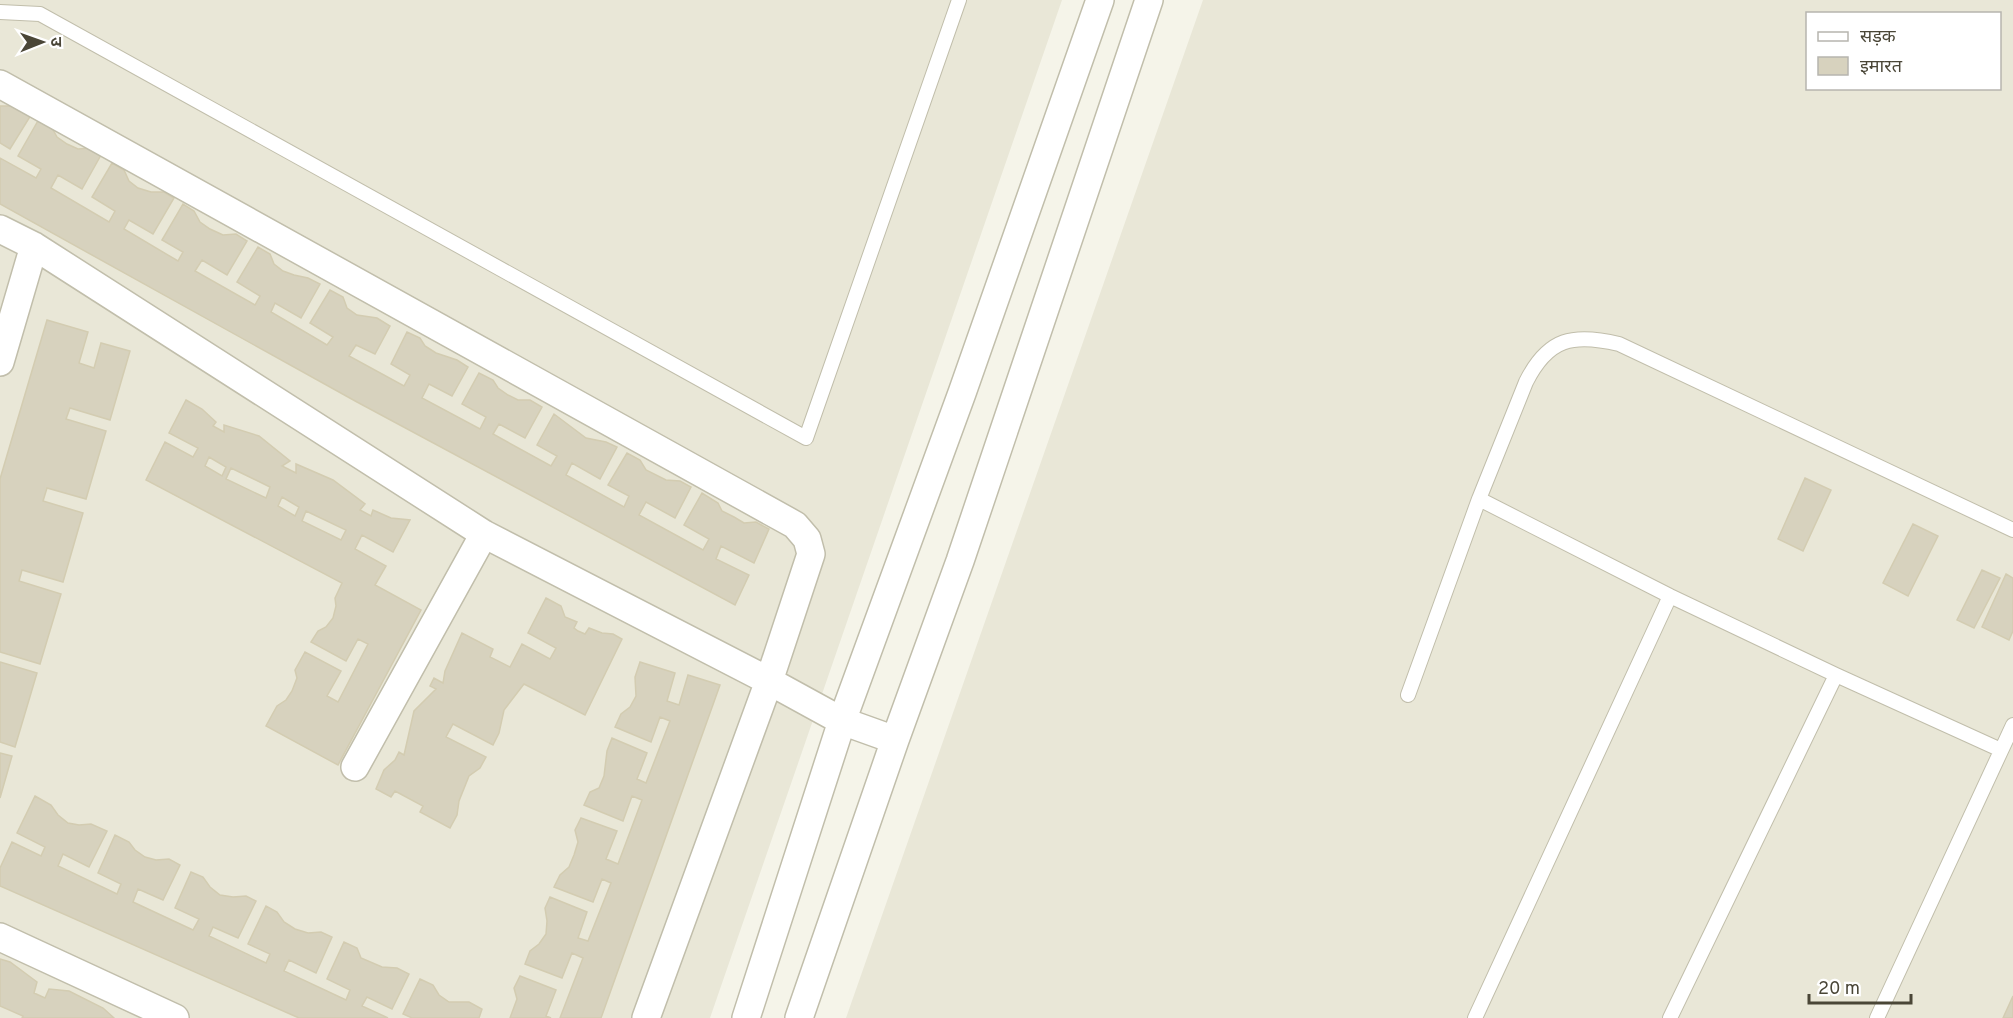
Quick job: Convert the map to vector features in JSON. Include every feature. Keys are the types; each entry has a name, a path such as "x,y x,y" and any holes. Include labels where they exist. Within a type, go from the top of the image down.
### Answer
{"street":[{"path":"746,1018 842,721 966,382 1100,0"},
{"path":"800,1018 895,740 960,561 1149,0"},
{"path":"0,84 795,525 807,538 811,554 769,681 646,1018"},
{"path":"0,229 34,246 484,534 842,721 895,740"},
{"path":"0,362 34,246"},
{"path":"355,767 484,534"},
{"path":"0,937 175,1018"}],"lane":[{"path":"0,12 40,14 806,438 959,0"},
{"path":"1408,695 1479,499 1526,382 1535,364 1563,342 1582,338 1619,344 2013,530"},
{"path":"1479,499 1670,596 2001,750"},
{"path":"1475,1018 1670,596"},
{"path":"1670,1018 1836,675"},
{"path":"1877,1018 2013,725"}],"shaded area":[{"path":"0,0 1062,0 710,1018 0,1018"},
{"path":"1203,0 2013,0 2013,1018 846,1018"}],"building":[{"path":"0,106 16,106 31,115 10,149 0,143"},
{"path":"39,119 52,128 57,137 67,144 78,149 91,148 101,155 82,189 58,175 51,188 109,222 115,211 92,197 112,163 124,170 129,181 138,188 151,192 164,192 174,198 153,234 129,220 124,229 178,261 183,252 162,240 183,204 194,211 200,222 210,229 223,235 236,234 247,241 227,275 202,260 195,271 255,305 260,296 237,282 258,247 270,254 274,264 283,271 320,284 301,318 275,303 271,312 327,345 333,337 310,323 330,290 343,297 347,308 357,315 377,318 390,326 375,354 356,345 349,356 404,386 410,375 391,364 407,332 420,338 425,346 436,353 457,360 468,367 452,396 429,384 422,398 480,429 486,417 462,404 479,373 493,380 498,388 508,395 518,400 530,400 542,407 525,438 499,424 493,434 551,466 557,456 537,445 554,414 586,438 617,447 600,479 572,463 566,475 624,507 629,496 608,485 627,453 640,460 646,470 666,480 680,481 691,487 675,518 646,502 639,515 703,550 709,539 684,525 702,493 718,503 722,511 744,523 756,522 769,529 754,563 721,546 716,559 749,575 735,605 357,402 0,204 0,158 36,178 41,169 18,156"},
{"path":"47,320 88,332 79,363 94,368 101,343 130,351 110,420 70,408 66,419 106,431 86,499 47,488 43,501 83,513 63,582 22,570 19,581 61,594 40,664 0,652 0,479"},
{"path":"186,400 202,409 216,422 213,426 224,432 224,425 259,436 290,461 282,466 296,473 296,464 333,480 365,504 360,510 371,516 373,510 391,518 410,520 393,552 362,535 355,549 386,566 375,585 421,610 338,765 266,726 277,706 286,700 292,691 297,678 295,670 305,652 341,671 327,696 338,702 368,644 358,639 346,661 311,642 318,631 326,627 333,618 335,598 342,583 146,480 165,442 193,457 198,448 169,433","holes":["209,457 226,467 222,476 205,466","231,468 270,487 266,498 226,479","282,497 299,507 295,516 278,506","306,511 346,530 341,540 302,521"]},
{"path":"1805,478 1831,490 1803,551 1778,539"},
{"path":"1913,524 1938,536 1908,596 1883,583"},
{"path":"1982,570 2000,578 1974,628 1957,620"},
{"path":"2006,574 2013,578 2013,631 2009,640 1982,627"},
{"path":"546,598 561,606 565,617 577,622 574,628 578,631 585,634 589,628 613,634 622,639 585,715 524,684 504,710 499,733 493,745 453,724 446,737 486,757 480,768 469,776 459,801 457,815 450,828 420,812 423,806 395,791 391,797 376,789 384,770 395,760 399,752 404,755 414,711 436,689 430,686 434,678 443,683 445,671 462,633 493,649 490,657 510,667 522,644 550,659 556,648 528,633"},
{"path":"0,662 37,673 15,747 0,742"},
{"path":"640,662 675,673 667,701 679,705 688,675 720,685 601,1018 560,1018 583,958 572,953 562,978 525,964 530,951 546,934 545,908 550,897 587,912 578,938 588,941 611,883 602,879 593,902 554,887 560,875 569,867 574,855 578,842 575,830 581,818 617,831 606,859 618,864 642,800 632,796 623,821 584,805 590,792 599,788 604,776 607,751 612,738 647,753 637,779 646,783 670,721 660,717 651,742 615,727 621,714 630,707 636,696 635,677"},
{"path":"0,753 12,756 0,798"},
{"path":"35,796 51,805 68,823 91,824 107,831 89,867 63,854 58,866 117,894 121,884 98,873 115,835 129,842 145,857 156,860 169,859 180,865 163,900 138,889 133,902 193,930 199,919 175,908 191,872 203,877 220,895 246,896 256,901 238,938 213,927 209,936 266,963 270,954 248,944 266,906 277,912 284,922 295,929 308,933 321,932 332,937 316,973 289,960 284,971 346,1000 350,990 327,979 344,942 357,948 361,958 382,967 397,968 409,974 392,1009 367,997 362,1006 388,1018 299,1018 0,886 0,868 12,842 41,856 45,847 17,833"},
{"path":"0,959 10,962 37,982 34,993 45,998 49,989 69,991 103,1008 114,1018 22,1018 23,1016 0,1006"},
{"path":"520,976 556,990 546,1016 551,1018 510,1018 517,999 514,988"},
{"path":"420,979 433,985 439,995 449,1002 469,1002 482,1009 479,1018 412,1018 403,1014"},
{"path":"2013,996 2013,1018 2003,1018"}]}
